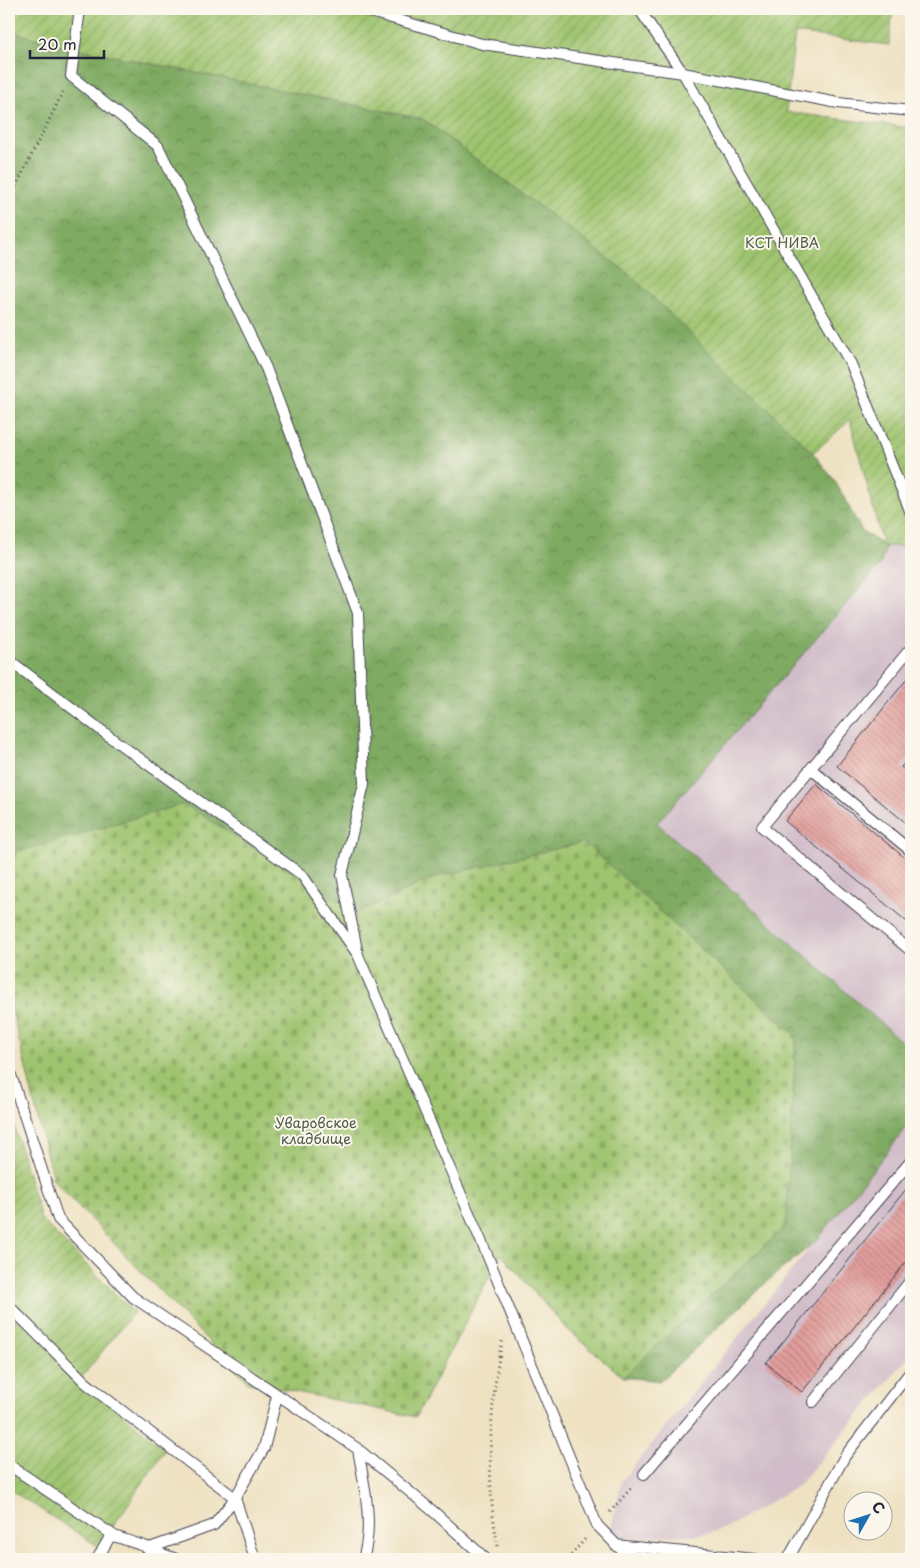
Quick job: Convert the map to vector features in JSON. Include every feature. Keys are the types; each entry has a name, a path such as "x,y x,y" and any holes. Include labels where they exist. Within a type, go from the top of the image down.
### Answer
{"lane":[{"path":"80,9 71,76 158,146 266,368 358,613 364,784 342,875 358,955 509,1309 597,1525 630,1559"},
{"path":"360,9 482,44 683,73 838,103 911,111"},
{"path":"639,9 683,73 851,364 911,513"},
{"path":"911,648 762,827 911,952"},
{"path":"9,660 114,740 302,875 358,955"},
{"path":"811,769 911,851"},
{"path":"9,1069 58,1219 133,1297 358,1449 434,1512 486,1559"},
{"path":"644,1474 911,1161"},
{"path":"813,1402 911,1280"},
{"path":"9,1306 86,1383 235,1498 255,1559"},
{"path":"788,1559 845,1456 911,1372"},
{"path":"111,1535 150,1548 214,1525 235,1498 264,1448 277,1396"},
{"path":"358,1449 368,1513 366,1550 363,1559"},
{"path":"9,1465 111,1535 176,1559"},
{"path":"97,1559 111,1535"},
{"path":"615,1545 756,1559"}],"path":[{"path":"9,200 71,76"},
{"path":"499,1550 493,1524 491,1455 495,1378 509,1309"}],"shaded area":[{"path":"883,546 911,546 911,1050 657,823 880,565"},
{"path":"911,1122 911,1354 799,1485 728,1527 708,1534 609,1539 621,1482"}],"green space":[{"name":"КСТ НИВА","path":"9,9 893,9 889,45 795,33 786,112 911,128 911,546 883,546 850,420 813,453 629,274 423,119 65,46 9,31"},
{"path":"9,31 65,46 423,119 629,274 813,453 835,481 862,531 886,547 880,565 657,823 911,1050 911,1122 816,1241 769,1280 660,1381 623,1377 589,1251 53,1180 9,998"},
{"name":"Уваровское кладбище","path":"184,804 357,913 433,878 584,842 796,1036 786,1226 623,1377 565,1327 501,1254 416,1417 248,1382 53,1180 9,998 9,854"},
{"path":"9,1109 41,1219 134,1312 81,1378 165,1450 99,1547 9,1489"}],"building":[{"path":"911,674 911,755 901,767 911,775 911,827 837,766"},
{"path":"816,784 911,863 911,925 785,821"},
{"path":"911,1183 911,1256 802,1392 766,1363"}]}
